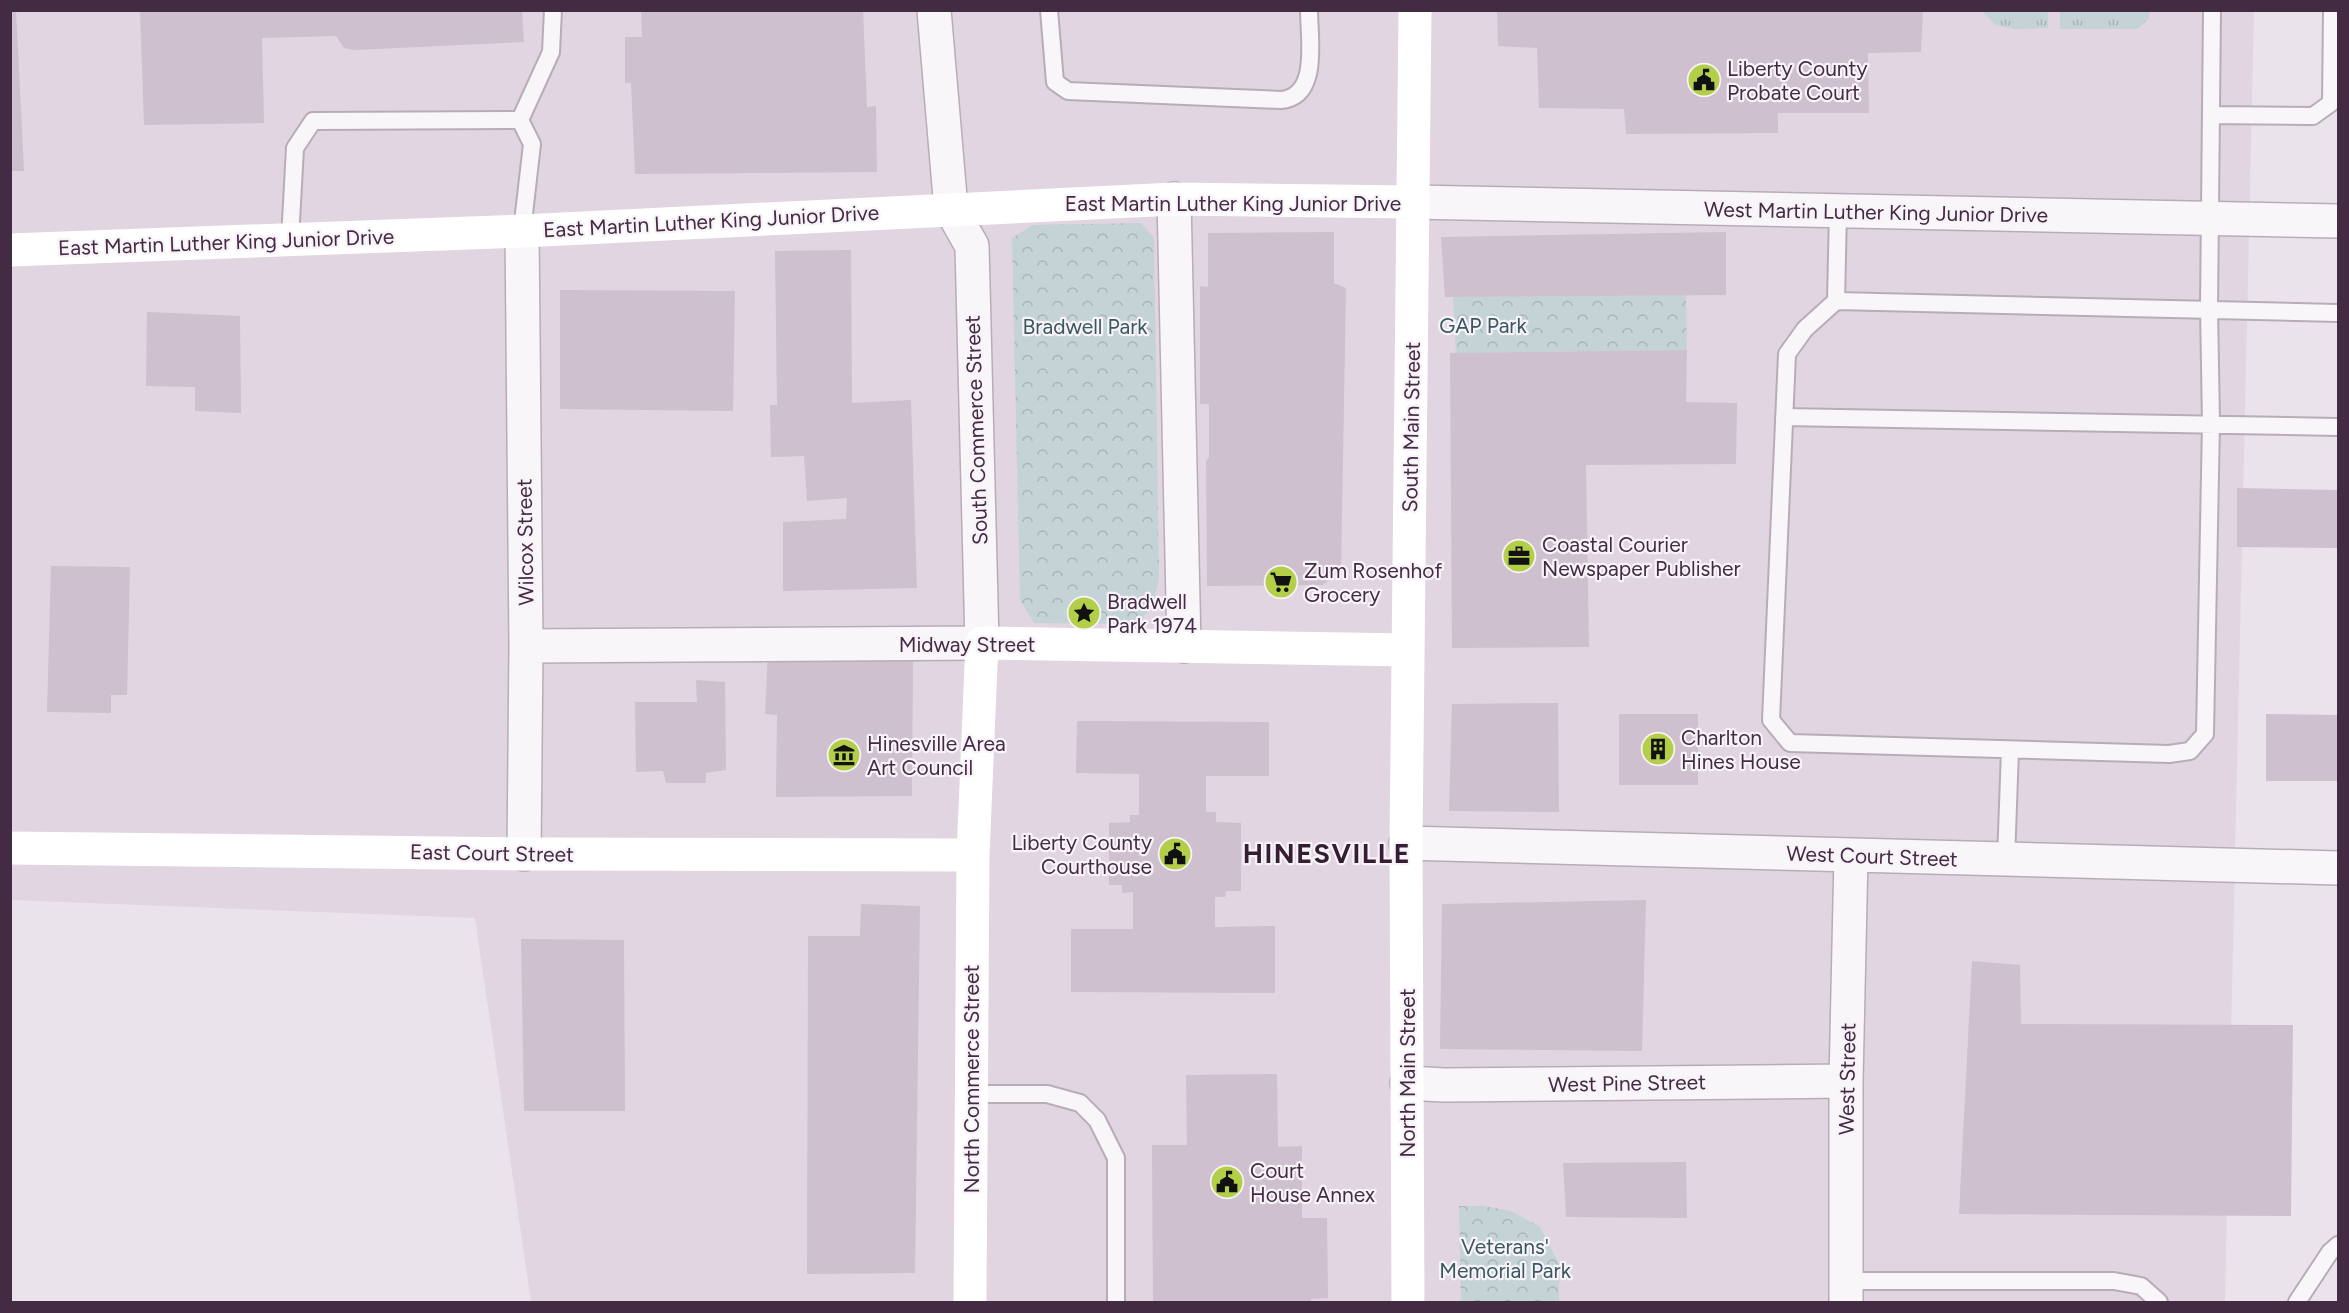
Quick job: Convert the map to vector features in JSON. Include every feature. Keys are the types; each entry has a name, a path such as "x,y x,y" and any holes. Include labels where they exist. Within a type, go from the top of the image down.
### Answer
{"street":[{"name":"South Commerce Street","path":"934,10 951,209 972,246 982,643 973,855"},
{"name":"South Main Street","path":"1406,843 1414,10"},
{"name":"East Martin Luther King Junior Drive","path":"10,250 522,231 1174,199 1413,202"},
{"path":"1174,199 1184,646"},
{"name":"West Martin Luther King Junior Drive","path":"1413,202 2338,221"},
{"name":"Wilcox Street","path":"522,231 526,645 524,854"},
{"name":"Midway Street","path":"526,645 982,643 1408,650"},
{"name":"West Court Street","path":"1406,843 2338,868"},
{"name":"North Main Street","path":"1406,843 1408,1302"},
{"name":"East Court Street","path":"10,848 524,854 973,855"},
{"name":"North Commerce Street","path":"970,1302 973,855"},
{"name":"West Street","path":"1846,1292 1846,1081 1851,856"},
{"name":"West Pine Street","path":"1407,1083 1444,1085 1846,1081"}],"lane":[{"path":"520,120 551,52 553,10"},
{"path":"1049,10 1055,82 1068,91 1281,100 1292,99 1302,91 1309,74 1309,10"},
{"path":"2212,10 2209,308 2211,423 2205,734 2190,751 2169,754 1790,743 1771,720 1787,354 1805,329 1836,301 2209,308 2338,313"},
{"path":"2211,115 2313,116 2331,103 2332,10"},
{"path":"520,120 532,144 522,231"},
{"path":"290,240 296,148 313,122 520,120"},
{"path":"1836,301 1838,211"},
{"path":"1784,417 2338,427"},
{"path":"2006,860 2010,750"},
{"path":"971,1094 1047,1095 1080,1103 1097,1120 1116,1158 1116,1302"},
{"path":"2296,1302 2330,1252 2338,1245"},
{"path":"1846,1292 2114,1281 2141,1286 2158,1302"}],"shaded area":[{"path":"11,11 2254,11 2225,1302 531,1302 475,918 11,900"}],"green space":[{"path":"2060,10 2150,11 2149,18 2138,29 2060,29"},
{"path":"1982,11 2048,11 2048,28 2015,29 1996,25"},
{"name":"Bradwell Park","path":"1141,223 1154,238 1159,580 1151,608 1137,624 1034,623 1020,600 1012,238 1033,225"},
{"name":"GAP Park","path":"1686,295 1687,350 1456,353 1453,297"},
{"name":"Veterans' Memorial Park","path":"1459,1206 1483,1206 1511,1211 1540,1227 1559,1264 1559,1302 1461,1302"}],"building":[{"path":"10,10 16,10 24,171 10,171"},
{"path":"140,10 522,10 524,42 354,50 344,48 336,36 262,38 264,123 144,125"},
{"path":"641,10 863,10 867,107 876,106 877,172 635,174 631,83 625,83 625,37 642,37"},
{"name":"Liberty County Probate Court","path":"1497,10 1923,10 1921,52 1868,53 1869,113 1778,113 1778,133 1626,134 1624,109 1539,108 1537,48 1498,46"},
{"path":"1334,232 1334,283 1346,288 1341,570 1323,585 1207,586 1206,461 1209,457 1209,404 1200,404 1200,286 1208,287 1208,233"},
{"path":"1726,232 1726,295 1445,297 1441,237"},
{"path":"851,250 852,403 911,400 917,588 783,591 783,522 846,519 847,498 807,501 804,456 771,457 770,405 777,405 775,251"},
{"path":"560,290 735,291 733,411 560,409"},
{"path":"147,312 240,316 241,413 195,411 195,387 146,386"},
{"name":"Coastal Courier Newspaper Publisher","path":"1687,350 1686,402 1737,403 1736,464 1586,465 1589,647 1452,648 1450,353"},
{"path":"2237,488 2338,490 2338,548 2237,547"},
{"path":"51,566 130,567 127,695 111,695 111,713 47,712"},
{"name":"Hinesville Area Art Council","path":"768,652 913,656 912,796 776,797 777,715 765,714"},
{"path":"696,680 725,682 726,770 706,773 706,783 666,783 663,771 636,772 635,702 697,702"},
{"path":"1558,703 1559,812 1449,811 1452,704"},
{"name":"Charlton Hines House","path":"1619,714 1698,714 1698,785 1619,785"},
{"path":"2266,714 2338,715 2338,781 2266,781"},
{"name":"Liberty County Courthouse","path":"1077,721 1269,722 1269,776 1206,776 1206,812 1216,812 1216,822 1241,823 1241,891 1226,891 1225,897 1215,897 1215,927 1275,926 1275,993 1071,992 1071,929 1133,929 1133,892 1122,893 1122,885 1109,885 1109,823 1130,822 1130,815 1139,815 1139,774 1076,773"},
{"path":"1646,900 1642,1051 1440,1049 1442,904"},
{"path":"861,904 920,906 915,1273 807,1274 808,936 860,936"},
{"path":"521,939 624,940 625,1111 524,1111"},
{"path":"1972,961 2020,965 2021,1024 2293,1025 2291,1216 1959,1214"},
{"name":"Court House Annex","path":"1277,1074 1278,1147 1302,1146 1302,1218 1327,1218 1328,1298 1311,1299 1311,1302 1153,1302 1152,1145 1187,1145 1186,1075"},
{"path":"1686,1162 1687,1218 1566,1217 1563,1163"}],"place":[{"name":"Liberty County Probate Court","path":"1704,80"},
{"name":"Coastal Courier Newspaper Publisher","path":"1519,556"},
{"name":"Zum Rosenhof Grocery","path":"1281,582"},
{"name":"Bradwell Park 1974","path":"1084,613"},
{"name":"Charlton Hines House","path":"1658,749"},
{"name":"Hinesville Area Art Council","path":"844,755"},
{"name":"Liberty County Courthouse","path":"1175,854"},
{"name":"Court House Annex","path":"1227,1182"}],"district":[{"name":"HINESVILLE","path":"1327,853"}]}
